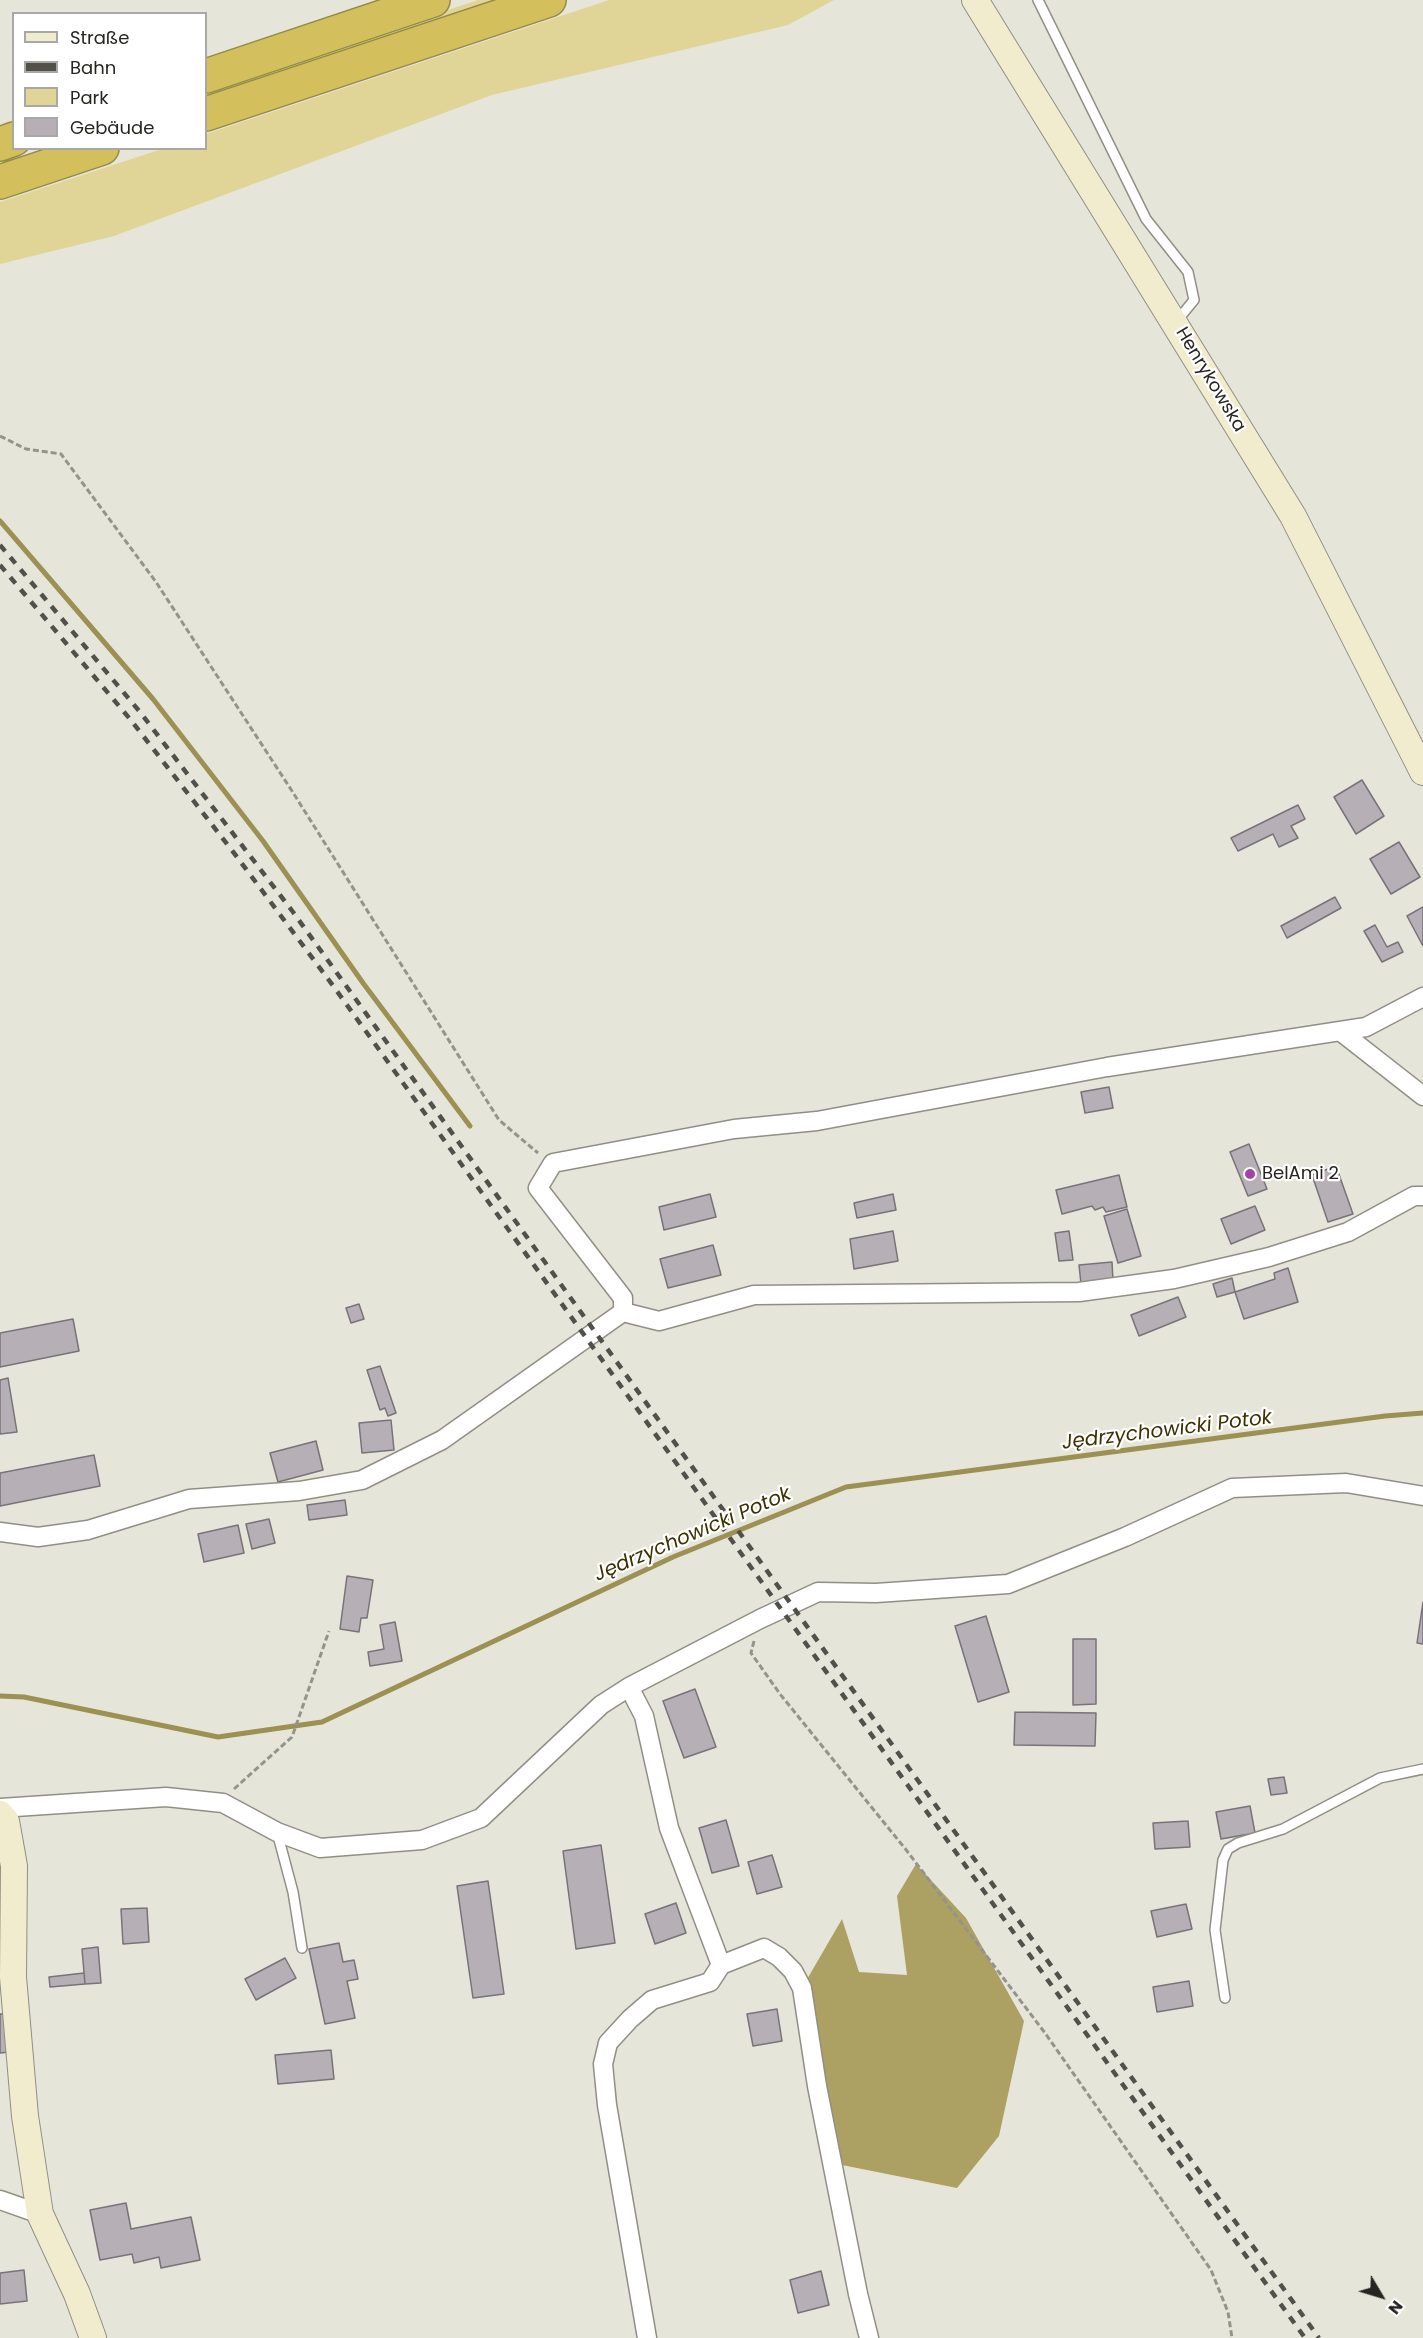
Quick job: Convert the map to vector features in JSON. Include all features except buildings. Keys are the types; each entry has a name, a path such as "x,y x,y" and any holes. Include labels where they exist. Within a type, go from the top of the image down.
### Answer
{"highway":[{"path":"207,76 433,0"},
{"path":"207,114 549,0"},
{"path":"0,182 96,150"}],"main road":[{"name":"Henrykowska","path":"975,0 1293,516 1423,772"},
{"path":"0,1814 6,1821 14,1866 13,1977 25,2116 40,2214 77,2294 93,2338"}],"street":[{"path":"623,1312 624,1298 538,1188 553,1163 734,1129 817,1121 1107,1067 1366,1027 1423,997"},
{"path":"1340,1031 1423,1095"},
{"path":"0,1532 38,1537 88,1530 189,1499 299,1491 362,1480 442,1440 623,1312 659,1321 754,1295 1079,1292 1174,1279 1269,1257 1348,1232 1414,1196 1423,1196"},
{"path":"0,1808 166,1797 223,1803 277,1832 320,1848 422,1840 481,1818 601,1705 629,1687 760,1619 818,1592 876,1593 1008,1584 1125,1537 1232,1488 1346,1483 1423,1496"},
{"path":"629,1687 644,1716 669,1828 721,1965"},
{"path":"647,2338 607,2105 603,2064 608,2043 652,2000 710,1982 721,1965 764,1948 779,1957 793,1971 802,1988 817,2086 858,2294 869,2338"},
{"path":"0,2200 40,2214"}],"lane":[{"path":"1038,0 1146,219 1188,272 1194,300 1175,323"},
{"path":"1224,1998 1215,1930 1223,1860 1228,1849 1238,1843 1283,1829 1380,1778 1423,1769"},
{"path":"277,1832 293,1892 302,1948"}],"path":[{"path":"0,436 26,448 61,454 156,582 292,791 499,1120 530,1147 553,1163"},
{"path":"760,1619 752,1653 780,1694 914,1860 1072,2071 1211,2270 1228,2312 1232,2338"},
{"path":"223,1803 234,1789 292,1737 329,1631"}],"green space":[{"path":"478,0 514,0 207,102 207,90"},
{"path":"609,0 834,0 788,25 492,95 114,236 0,264 0,202 159,150 207,150 207,134"}],"shaded area":[{"path":"916,1864 966,1918 1024,2021 999,2136 957,2188 842,2165 802,1988 842,1919 859,1972 907,1975 897,1896"}],"waterway":[{"path":"0,521 153,699 263,841 363,983 470,1126"},
{"name":"Jędrzychowicki Potok","path":"0,1696 24,1697 218,1737 322,1722 673,1557 846,1487 1385,1416 1423,1413"}],"railway":[{"path":"0,545 140,712 293,912 1319,2338"},
{"path":"0,565 130,719 334,987 1305,2338"}],"place":[{"name":"BelAmi 2","path":"1250,1174"}]}
